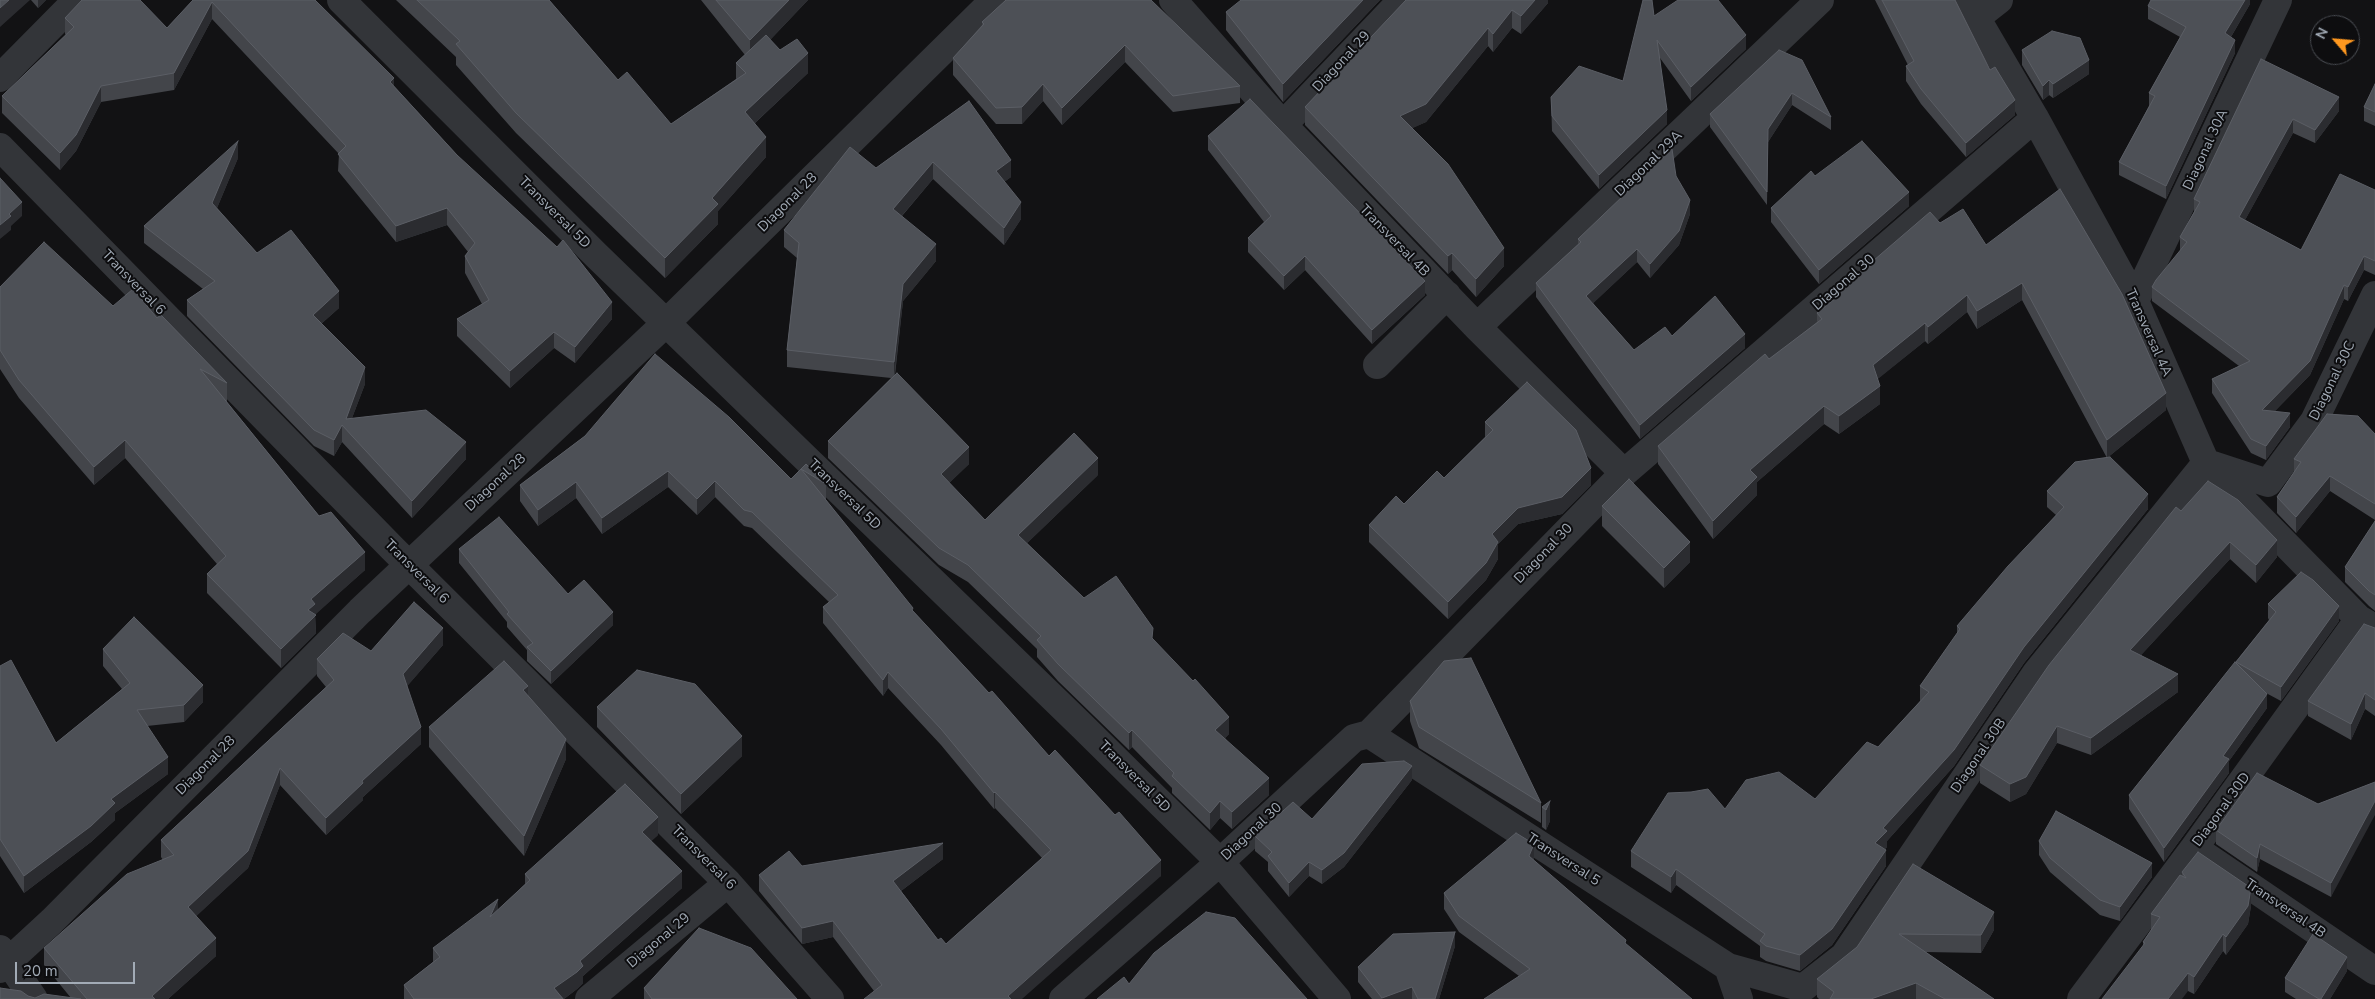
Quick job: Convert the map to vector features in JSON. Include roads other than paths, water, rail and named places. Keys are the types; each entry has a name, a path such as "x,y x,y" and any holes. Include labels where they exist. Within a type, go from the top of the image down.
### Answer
{"street":[{"path":"0,78 77,0"},
{"name":"Transversal 5D","path":"341,0 666,323 1220,862 1337,999"},
{"name":"Diagonal 28","path":"3,960 409,565 666,323 994,0"},
{"name":"Transversal 4B","path":"1173,0 1283,125 1477,327 1624,473"},
{"name":"Diagonal 29","path":"1283,125 1402,0"},
{"name":"Diagonal 29A","path":"1477,327 1820,0"},
{"path":"1971,9 1999,0"},
{"name":"Diagonal 30A","path":"2135,301 2278,0"},
{"name":"Transversal 4A","path":"1971,9 2035,118 2135,301 2206,463 2367,623"},
{"name":"Diagonal 30","path":"1063,999 1220,862 1354,738 1369,734 1624,473 2035,118"},
{"name":"Transversal 6","path":"0,147 409,565 728,883 830,999"},
{"path":"1377,365 1447,295"},
{"name":"Diagonal 30C","path":"2206,463 2268,483 2314,421 2375,295"},
{"name":"Diagonal 30B","path":"1728,967 1803,988 1844,956 2036,673 2206,463"},
{"name":"Diagonal 30D","path":"2081,999 2367,623"},
{"name":"Transversal 5","path":"1369,734 1728,967"},
{"name":"Transversal 4B","path":"2194,848 2375,971"},
{"name":"Diagonal 29","path":"589,999 728,883"},
{"path":"3,960 34,999"},
{"path":"1728,967 1739,999"},
{"path":"1728,967 1795,999"}]}
